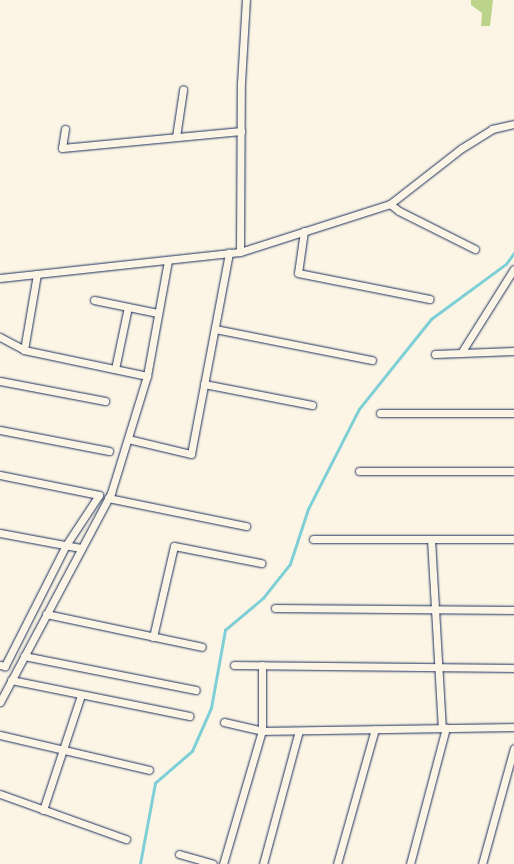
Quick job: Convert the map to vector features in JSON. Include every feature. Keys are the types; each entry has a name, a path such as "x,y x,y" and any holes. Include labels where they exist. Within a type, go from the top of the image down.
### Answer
{"street":[{"path":"240,252 241,131 246,0"},
{"path":"176,137 183,90"},
{"path":"0,278 240,252 390,204 462,148 492,129 514,124"},
{"path":"65,129 62,148 241,131"},
{"path":"390,204 398,212 475,249"},
{"path":"304,231 298,273 429,299"},
{"path":"128,440 191,454 229,253"},
{"path":"0,702 108,498 147,376 168,260"},
{"path":"461,353 514,268"},
{"path":"24,350 37,274"},
{"path":"94,300 158,313"},
{"path":"115,369 128,307"},
{"path":"215,329 372,360"},
{"path":"0,337 24,350 147,376"},
{"path":"435,354 514,352"},
{"path":"0,381 105,401"},
{"path":"204,384 312,405"},
{"path":"380,413 514,413"},
{"path":"0,430 109,451"},
{"path":"359,471 514,470"},
{"path":"0,476 99,494 66,545 5,666 0,665"},
{"path":"108,498 246,526"},
{"path":"0,533 81,548"},
{"path":"313,539 514,539"},
{"path":"410,864 444,728 438,667 431,539"},
{"path":"153,636 174,546 261,563"},
{"path":"275,608 514,610"},
{"path":"46,614 202,647"},
{"path":"24,656 196,690"},
{"path":"234,665 514,668"},
{"path":"224,864 262,731 262,665"},
{"path":"11,680 189,716"},
{"path":"43,810 81,694"},
{"path":"224,722 262,731 514,727"},
{"path":"337,864 375,729"},
{"path":"264,864 299,730"},
{"path":"0,736 149,770"},
{"path":"482,864 514,748"},
{"path":"0,794 126,839"},
{"path":"179,854 213,864"},
{"path":"186,864 192,858"}],"green space":[{"path":"471,0 493,0 490,26 481,26 482,13 471,5"}],"waterway":[{"path":"140,864 155,783 192,751 211,708 225,630 263,598 290,564 308,509 359,409 431,319 506,264 514,253"}]}
